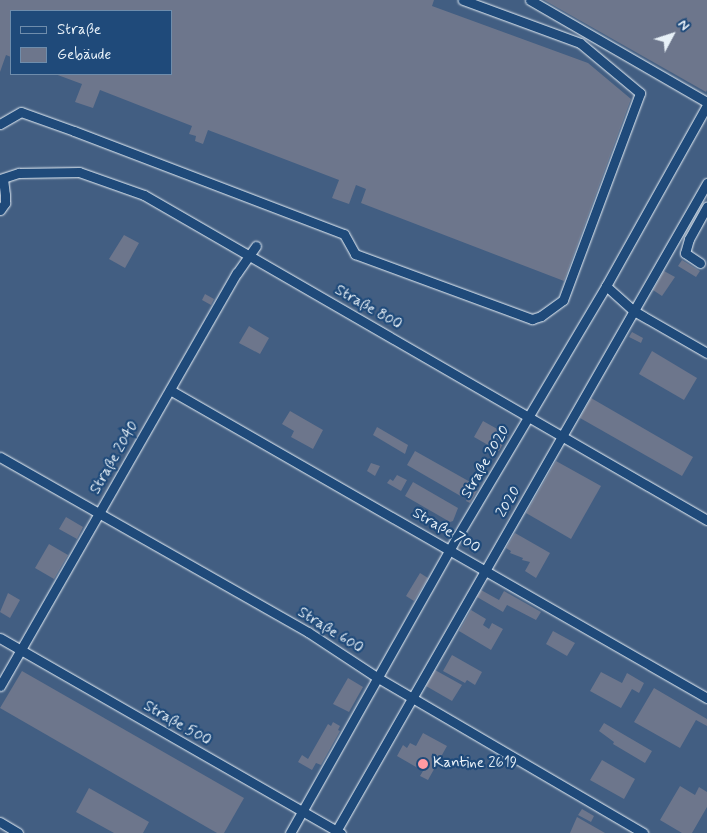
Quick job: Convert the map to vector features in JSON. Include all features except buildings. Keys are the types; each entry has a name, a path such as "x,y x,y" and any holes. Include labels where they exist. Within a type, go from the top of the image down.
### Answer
{"lane":[{"path":"0,124 21,112 74,131 344,234 355,254 532,320 541,316 563,300 640,94 580,43 463,0"},
{"path":"530,0 707,104"},
{"name":"Straße 2020","path":"290,833 528,418 606,286 707,104"},
{"name":"Straße 800","path":"1,179 20,174 79,172 101,178 150,198 562,438 707,520"},
{"path":"0,210 4,203 5,195 1,179"},
{"name":"2020","path":"337,832 411,698 487,571 706,189"},
{"path":"700,263 685,253 689,238 707,206"},
{"name":"Straße 2040","path":"0,686 170,390 256,246"},
{"path":"606,286 634,312 707,353"},
{"name":"Straße 700","path":"170,390 452,550 707,698"},
{"name":"Straße 600","path":"0,457 308,632 411,698 642,833"},
{"name":"Straße 500","path":"0,638 337,832"},
{"path":"0,822 18,833"}],"shaded area":[{"path":"0,0 707,0 707,833 0,833"}],"place":[{"name":"Kantine 2619","path":"423,764"}]}
